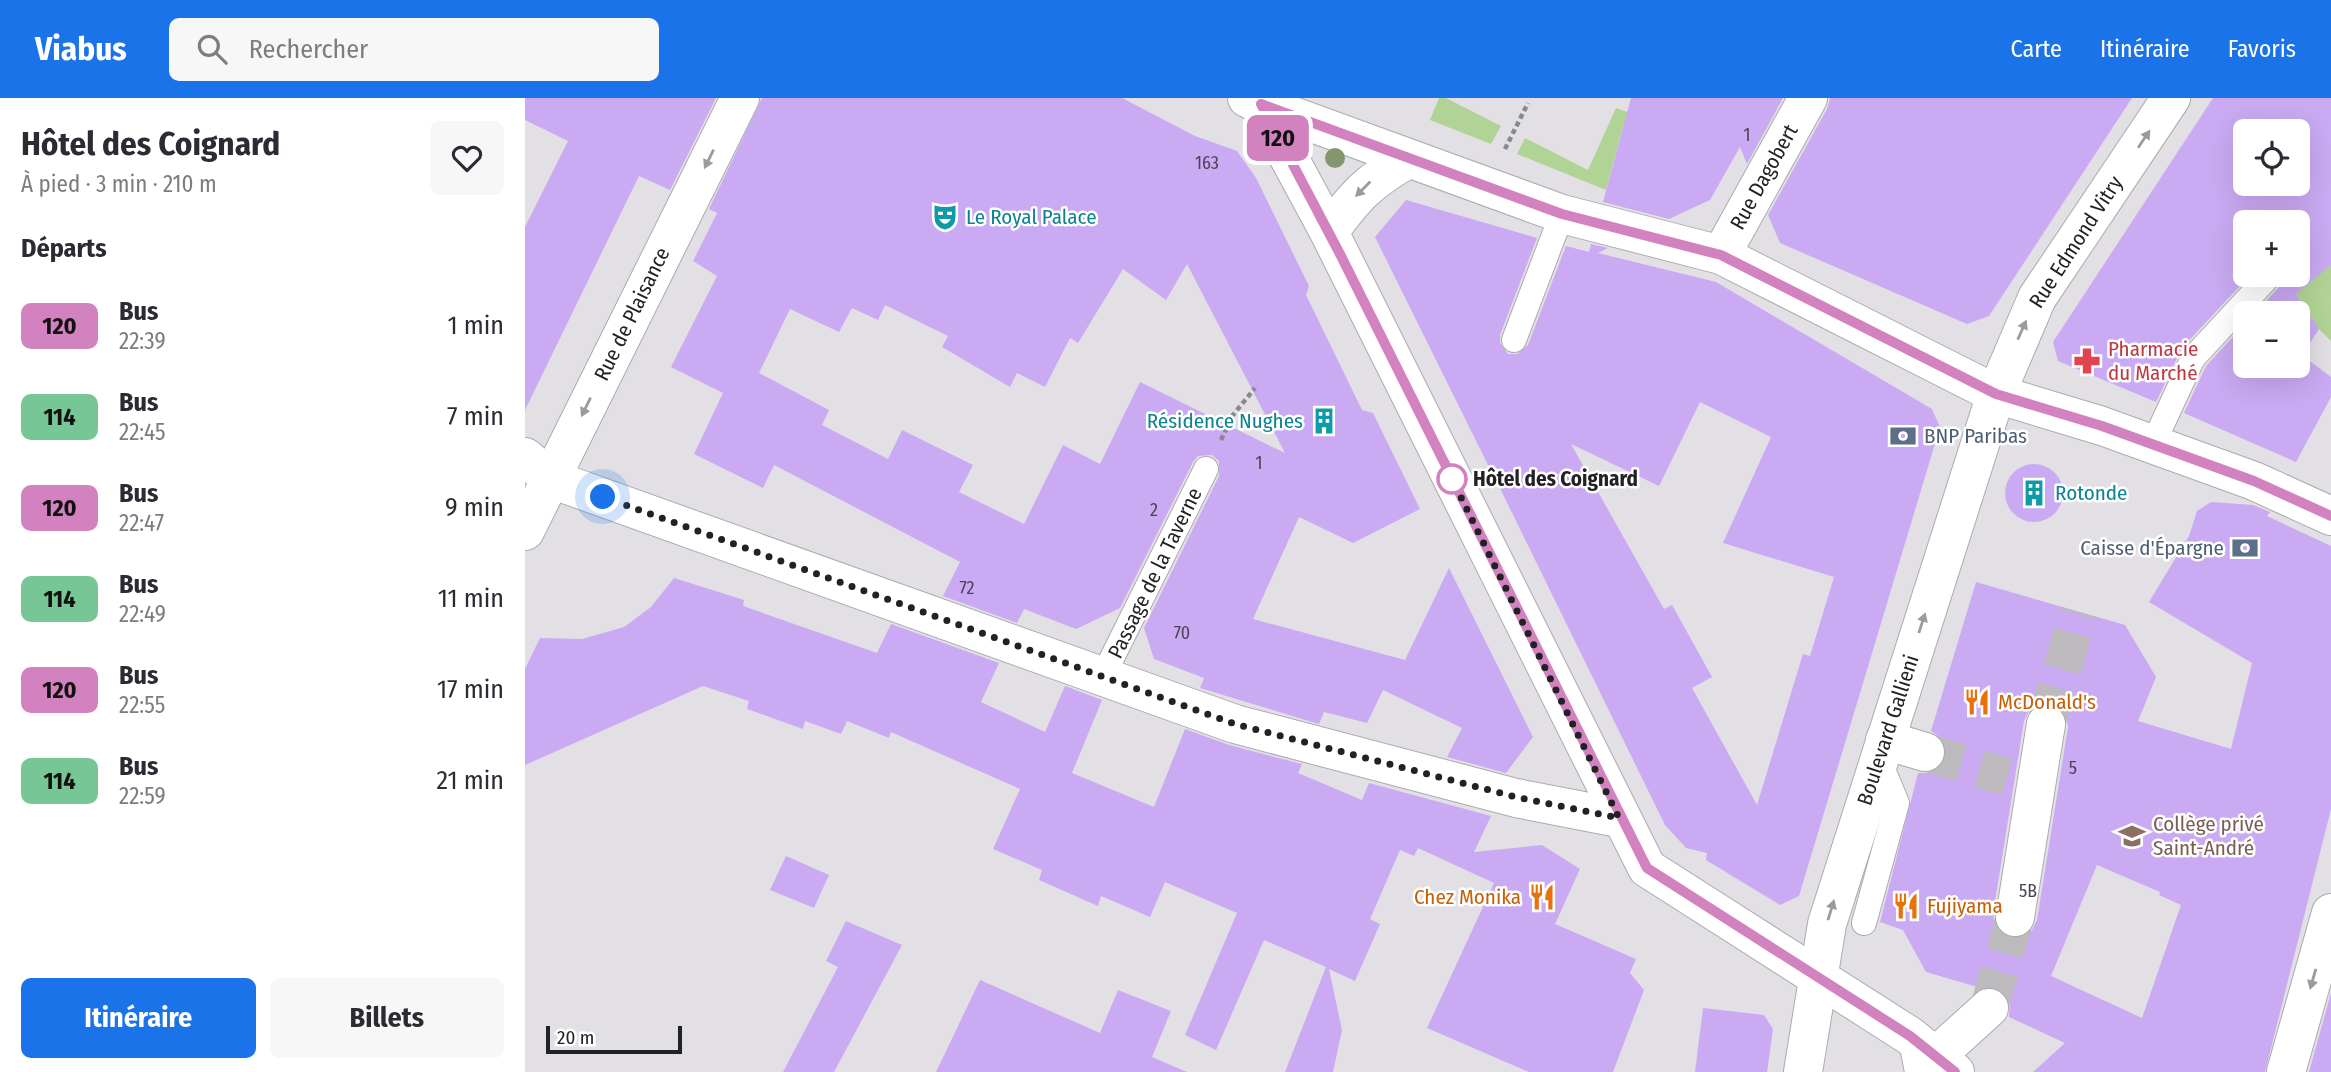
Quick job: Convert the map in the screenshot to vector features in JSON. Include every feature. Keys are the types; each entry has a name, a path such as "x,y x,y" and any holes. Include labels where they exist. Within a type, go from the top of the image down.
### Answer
{"street":[{"name":"Rue de Plaisance","path":"525,531 538,468 740,98"},
{"name":"Rue Dagobert","path":"1721,255 1808,98"},
{"name":"Rue Edmond Vitry","path":"1996,394 2037,298 2171,98"},
{"path":"1254,101 1562,214 1721,255 1996,394 2153,444 2254,481 2331,516"},
{"path":"1254,101 1329,232 1619,818 1647,868 1817,977 1929,1059 1990,1008"},
{"path":"1329,232 1357,194 1374,178 1409,159"},
{"name":"Boulevard Gallieni","path":"1803,1072 1827,923 1996,394"},
{"path":"538,468 1235,724 1516,797 1619,818"},
{"path":"2015,917 2022,781 2046,723"},
{"path":"1882,750 1924,752"},
{"path":"2286,1072 2331,913"}],"lane":[{"path":"1514,340 1562,214"},
{"path":"2153,444 2193,358 2259,287"},
{"name":"Passage de la Taverne","path":"1103,676 1206,469"},
{"path":"1864,923 1898,803 1882,750"}],"path":[{"path":"1504,149 1528,103"},
{"path":"1233,415 1255,388"}],"green space":[{"path":"1439,98 1446,98 1501,126 1491,144 1430,120"},
{"path":"1616,108 1639,116 1623,127 1606,190 1517,154 1525,138 1588,170"},
{"path":"2315,232 2331,255 2331,341 2310,315 2310,301 2301,301 2296,294 2302,287 2310,287 2310,238"}],"building":[{"path":"525,98 716,98 670,190 639,176 525,410 525,227 568,141 525,120"},
{"path":"762,98 1122,98 1195,136 1237,151 1256,178 1309,286 1306,295 1362,410 1373,413 1420,509 1353,543 1299,517 1253,619 1405,660 1449,568 1533,737 1506,773 1447,757 1462,728 1383,690 1367,723 1324,712 1319,724 1200,688 1204,678 1154,659 1144,628 1219,476 1219,461 1212,455 1198,456 1193,462 1120,608 1076,629 1024,609 1017,623 943,596 960,562 774,465 763,488 694,454 723,393 671,367 717,276 693,261 717,213 709,209","holes":["1187,264 1285,453 1140,382 1100,464 1063,445 1024,524 959,492 973,465 902,430 888,459 822,425 829,410 759,373 790,309 839,332 852,308 878,320 885,305 948,336 942,347 1010,387 1017,373 1045,387 1070,338 1078,343 1123,269 1166,300"]},
{"path":"1631,98 1783,98 1747,164 1740,147 1710,200 1669,219 1603,202"},
{"path":"1830,98 2132,98 1989,316 1967,324 1780,243 1768,215 1827,109"},
{"path":"2213,98 2331,98 2331,265 2310,282 2310,210 2233,210 2233,287 2239,287 2182,348 2156,402 2058,361 2053,342"},
{"path":"1406,200 1537,238 1500,335 1500,343 1508,354 1517,354 1528,345 1566,246 1589,252 1591,244 1608,248 1598,253 1716,282 1932,409 1940,427 1799,896 1780,905 1706,860 1707,853 1686,848 1665,825 1494,476 1497,468 1491,471 1375,237","holes":["1700,402 1771,437 1723,543 1834,577 1810,656 1803,654 1757,805 1692,688 1712,677 1672,605 1664,609 1571,444 1659,486"]},
{"path":"2279,287 2304,287 2296,294 2301,301 2266,301"},
{"path":"2310,315 2319,329 2310,343"},
{"path":"2233,337 2233,378 2310,378 2310,361 2331,377 2331,397 2296,462 2184,413 2206,366"},
{"name":"Rotonde","path":"2028,464 2040,464 2050,468 2059,477 2063,499 2055,514 2040,522 2028,522 2018,518 2009,509 2005,499 2005,487 2009,477 2018,468"},
{"path":"2211,502 2253,505 2270,512 2267,516 2331,546 2331,809 2265,1072 2033,1072 2065,1043 2009,1017 2010,1003 2006,994 1996,987 1981,988 1926,972 1903,930 1880,922 1918,773 1929,773 1939,768 1946,758 1946,746 1941,738 1931,731 1976,582 2125,625 2156,677 2138,721 2231,749 2252,663 2149,602 2189,536 2197,511","holes":["2050,703 2059,707 2066,716 2068,727 2037,920 2032,930 2023,937 2011,938 2002,934 1995,925 1993,914 2024,721 2029,711 2038,704","2097,865 2160,892 2159,895 2181,905 2142,1018 2051,976"]},
{"path":"674,578 744,600 743,606 877,653 891,624 999,663 981,702 1045,732 1065,686 1102,700 1072,773 1154,807 1185,729 1229,745 1302,764 1298,773 1362,800 1369,783 1491,816 1474,852 1542,845 1580,869 1555,924 1636,959 1630,973 1644,990 1613,1072 1529,1072 1427,1028 1494,883 1418,848 1414,856 1400,850 1370,919 1380,924 1355,981 1329,969 1342,1030 1333,1072 1285,1072 1326,967 1264,940 1216,1050 1185,1035 1237,913 1165,882 1150,917 1101,896 1098,906 1039,880 1042,870 993,849 1020,789 891,732 889,738 847,721 841,734 805,721 803,729 747,709 749,701 703,686 525,765 525,669 540,638 582,639 624,627 651,607"},
{"path":"786,856 829,875 814,908 770,890"},
{"path":"846,921 902,945 834,1072 783,1072 838,967 826,961"},
{"path":"980,980 1100,1033 1118,990 1171,1011 1152,1057 1187,1072 936,1072"},
{"path":"2331,993 2331,1072 2309,1072"},
{"path":"1703,1008 1764,1015 1773,1029 1767,1072 1695,1072"}],"tunnel":[{"path":"2046,724 2079,612"},
{"path":"1925,752 2007,777"},
{"path":"1989,1008 2015,917"}],"bus line":[{"name":"120","path":"1955,1072 1910,1036 1647,868 1619,818 1341,256 1261,104 1562,214 1721,255 1996,394 2153,444 2254,481 2331,516"}],"place":[{"name":"Le Royal Palace","path":"945,217"},
{"name":"Pharmacie du Marché","path":"2087,361"},
{"name":"Résidence Nughes","path":"1324,421"},
{"name":"BNP Paribas","path":"1903,436"},
{"name":"Hôtel des Coignard","path":"1452,479"},
{"name":"Rotonde","path":"2034,493"},
{"name":"Caisse d'Épargne","path":"2245,548"},
{"name":"McDonald's","path":"1977,702"},
{"name":"Collège privé Saint-André","path":"2132,836"},
{"name":"Chez Monika","path":"1542,897"},
{"name":"Fujiyama","path":"1906,906"}],"route":[{"path":"603,497 1235,724 1516,797 1619,818 1452,479"}]}
